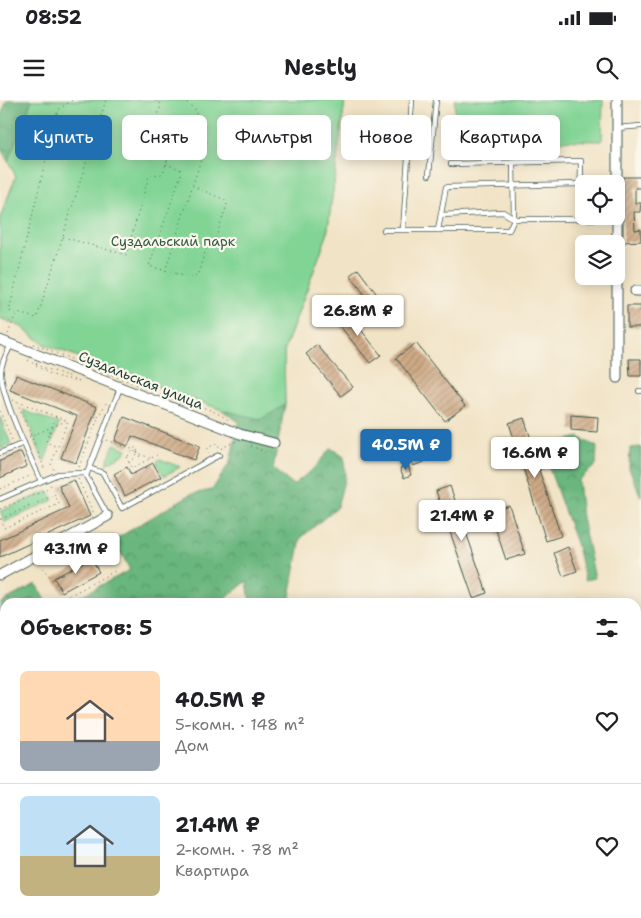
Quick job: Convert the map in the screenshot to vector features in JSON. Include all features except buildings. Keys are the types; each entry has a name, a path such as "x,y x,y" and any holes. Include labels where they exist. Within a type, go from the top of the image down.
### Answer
{"street":[{"path":"617,100 617,175"},
{"path":"617,225 617,378"},
{"name":"Суздальская улица","path":"5,342 240,434 274,443"},
{"path":"0,575 108,516"}],"lane":[{"path":"403,230 412,100"},
{"path":"429,175 436,100"},
{"path":"617,128 641,126"},
{"path":"451,164 581,161 581,175"},
{"path":"384,230 509,230 514,219 513,163"},
{"path":"438,230 446,187 575,184"},
{"path":"441,215 502,212 514,219 575,220"},
{"path":"5,342 0,369 2,385 41,482"},
{"path":"108,516 86,476 121,386"},
{"path":"0,453 24,441"},
{"path":"90,468 103,473 122,508 220,456"},
{"path":"0,499 58,474 88,473"}],"path":[{"path":"72,100 58,110 9,311 16,314 38,318 106,100"},
{"path":"63,237 126,255 149,176 163,173 171,149 169,144 152,134 162,105 156,100"},
{"path":"165,271 207,141 202,131 201,122 196,116 196,109 184,100"},
{"path":"166,164 180,169 181,174 149,266 188,277 197,276 207,247 216,237 222,223 227,205 225,200 193,186"},
{"path":"5,342 16,314"},
{"path":"26,341 153,391"},
{"path":"98,522 76,474 98,418 107,400 110,400"},
{"path":"7,401 17,402 67,421"},
{"path":"0,489 44,467 17,402"},
{"path":"0,411 15,447"},
{"path":"94,416 98,418"},
{"path":"56,417 46,442 58,447"},
{"path":"24,441 31,436 67,421"},
{"path":"51,464 67,421"},
{"path":"101,437 151,458"},
{"path":"210,456 206,449 217,444 220,449 239,439"},
{"path":"140,464 137,457 137,448 127,456 132,468 140,464 157,455"},
{"path":"148,452 148,457"},
{"path":"129,463 140,454"},
{"path":"47,479 59,504 4,528 0,519 54,494"},
{"path":"0,509 51,487"},
{"path":"33,557 52,579 62,598"},
{"path":"65,598 117,570"}],"green space":[{"name":"Суздальский парк","path":"7,100 345,100 343,115 341,115 341,130 327,235 284,351 285,405 273,469 293,485 312,470 331,448 344,457 345,477 337,507 301,538 290,598 249,598 247,581 227,598 77,598 130,570 114,540 191,494 212,490 230,462 239,422 222,410 44,344 20,326 0,318 0,218 16,176 0,147 0,118"},
{"name":"Суздальский парк","path":"32,100 345,100 343,115 341,115 341,130 327,235 284,351 285,405 261,419 222,410 44,344 20,326 0,318 0,218 16,176 8,161 15,143 15,160 112,160 112,115 26,115"},
{"path":"455,100 603,100 602,141 560,140 560,115 455,115"},
{"path":"23,410 59,424 44,462"},
{"path":"0,417 11,444 0,449"},
{"path":"579,437 597,447 596,465 578,480 582,518 595,578 585,580 577,546 544,454 554,443"},
{"path":"114,444 127,449 124,454 106,464"},
{"path":"641,447 641,497 629,468 630,448"},
{"path":"160,459 180,467 164,476 156,462"},
{"path":"49,491 53,500 5,522 0,511"},
{"path":"36,584 44,598 9,598"}]}
